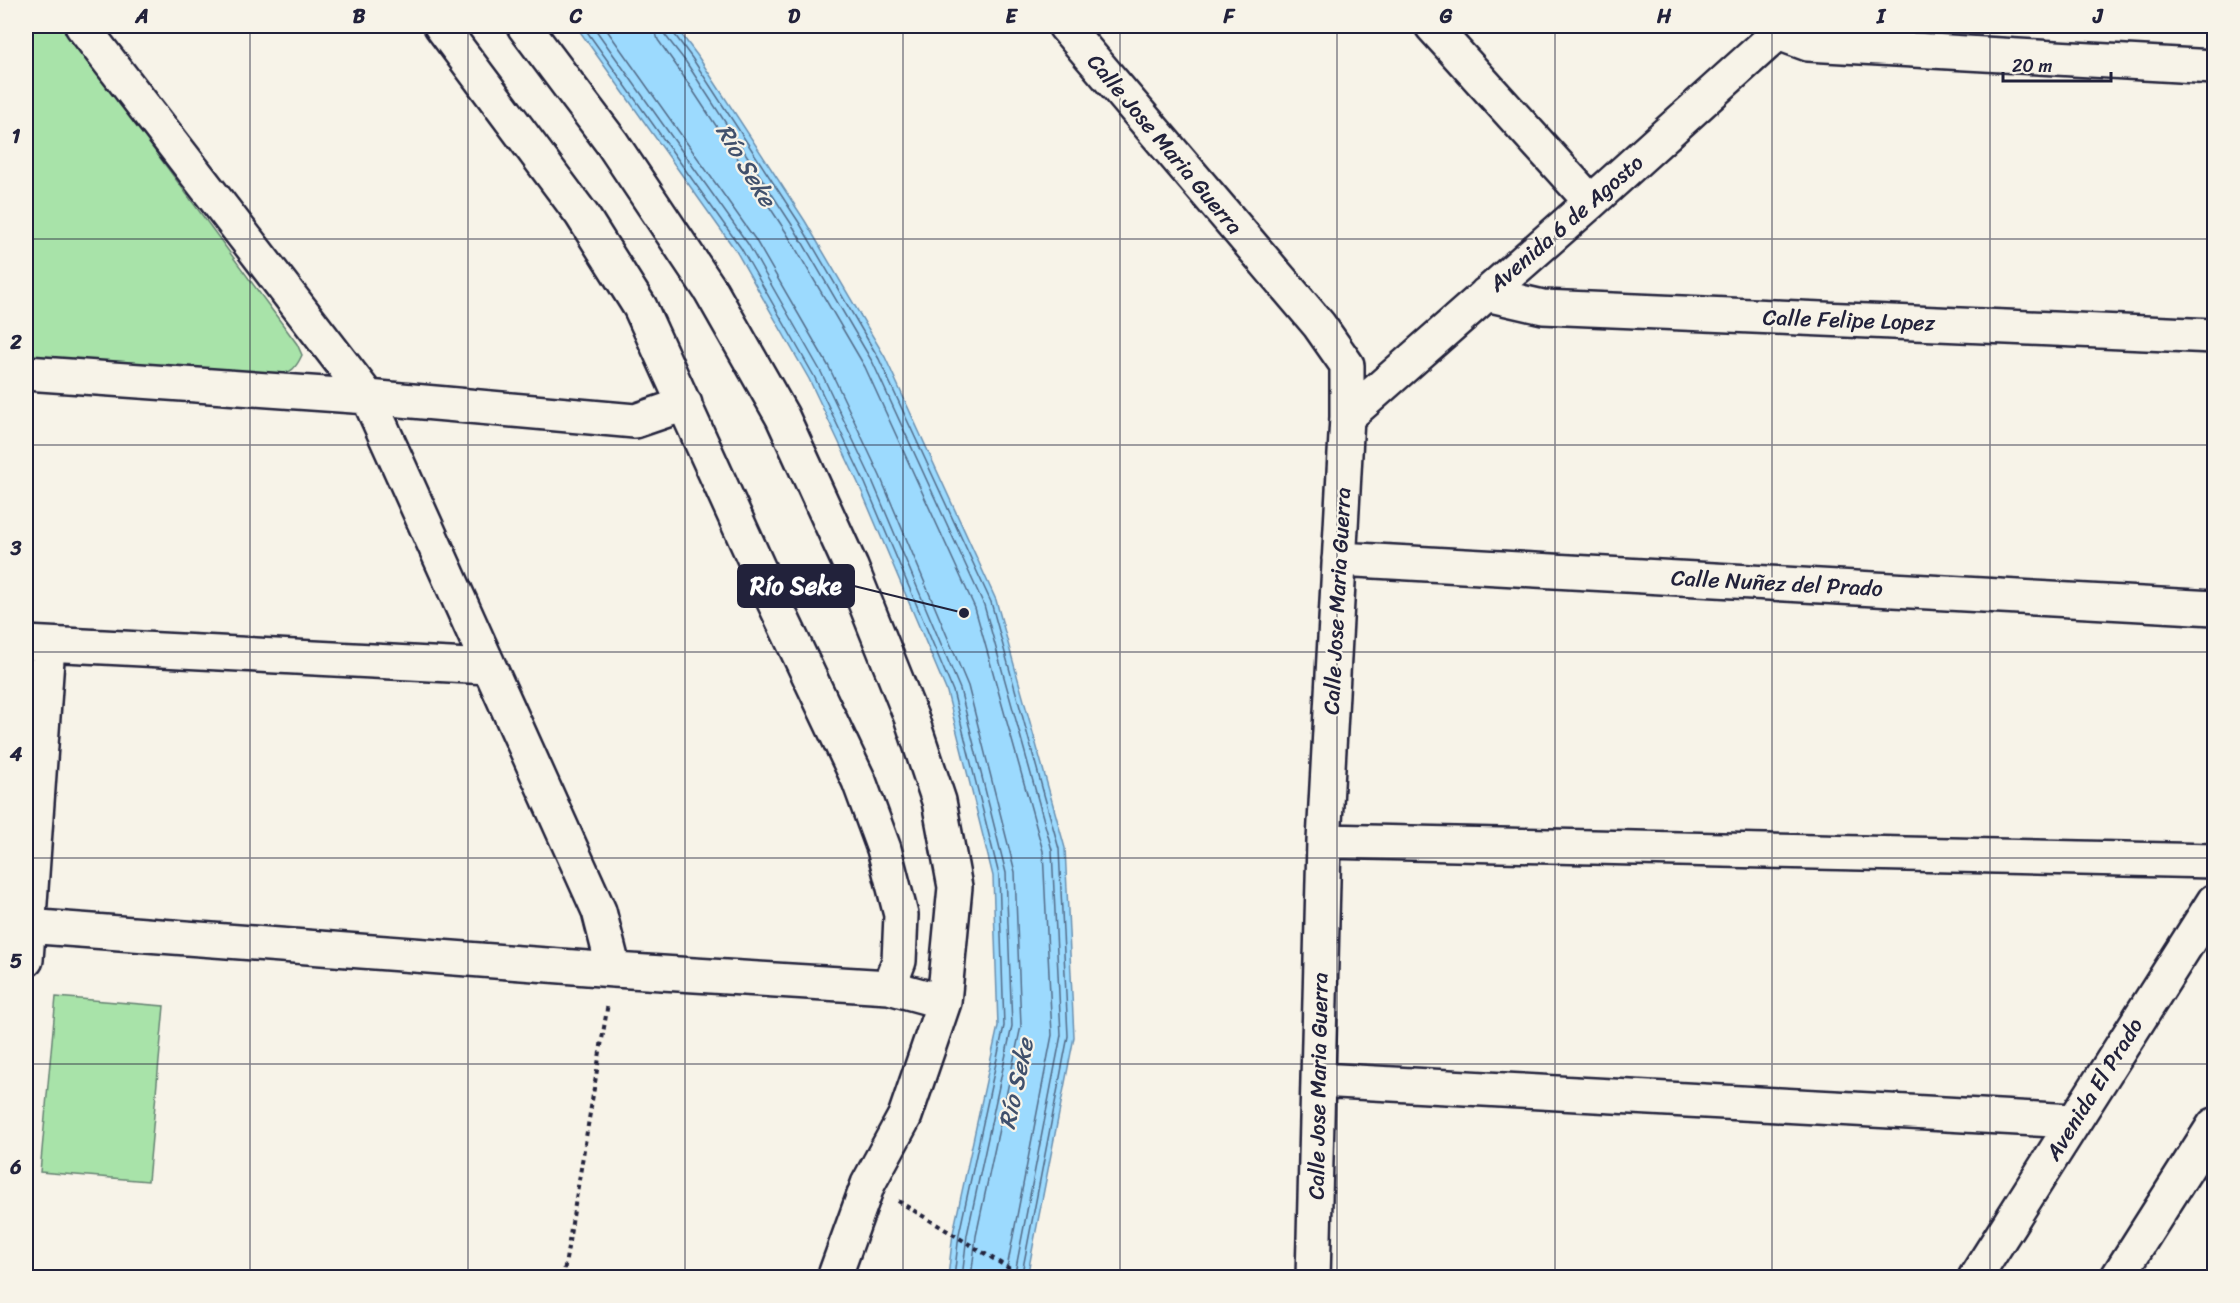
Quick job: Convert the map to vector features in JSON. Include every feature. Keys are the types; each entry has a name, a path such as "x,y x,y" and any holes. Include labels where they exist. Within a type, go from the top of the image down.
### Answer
{"street":[{"path":"82,26 368,397 599,911 614,970"},
{"path":"441,26 582,215 640,308 685,404 767,587 859,781 884,849 901,915 899,962 889,987"},
{"path":"524,26 612,143 711,291 782,416 851,567 911,717 939,801 955,886 944,1002 905,1116 868,1184 834,1278"},
{"name":"Calle Jose Maria Guerra","path":"1065,26 1319,325 1347,365 1347,417 1324,841 1313,1278"},
{"path":"1432,26 1591,202"},
{"path":"1776,28 1808,44 2214,67"},
{"name":"Avenida 6 de Agosto","path":"1347,417 1591,202 1776,28"},
{"name":"Calle Felipe Lopez","path":"1486,294 1544,307 2214,336"},
{"path":"26,373 368,397 635,421 685,404"},
{"name":"Calle Nuñez del Prado","path":"1340,559 2214,608"},
{"path":"26,960 37,644 489,667"},
{"path":"1324,841 2214,861"},
{"name":"Avenida El Prado","path":"1975,1278 2214,901"},
{"path":"27,926 614,970 889,987 944,1002"},
{"path":"1319,1080 2073,1121"},
{"path":"2117,1278 2214,1128"}],"path":[{"path":"563,1278 614,970"},
{"path":"868,1184 1025,1278"}],"green space":[{"path":"26,26 63,26 297,344 302,355 293,369 277,374 26,356"},
{"path":"56,997 164,1006 148,1181 40,1172"}],"water":[{"path":"576,26 675,26 697,55 805,221 885,357 996,600 1065,848 1074,1037 1027,1277 948,1277 953,1233 998,1026 993,876 947,692 859,485 809,379 736,251"}],"place":[{"name":"Río Seke","path":"964,613"}]}
